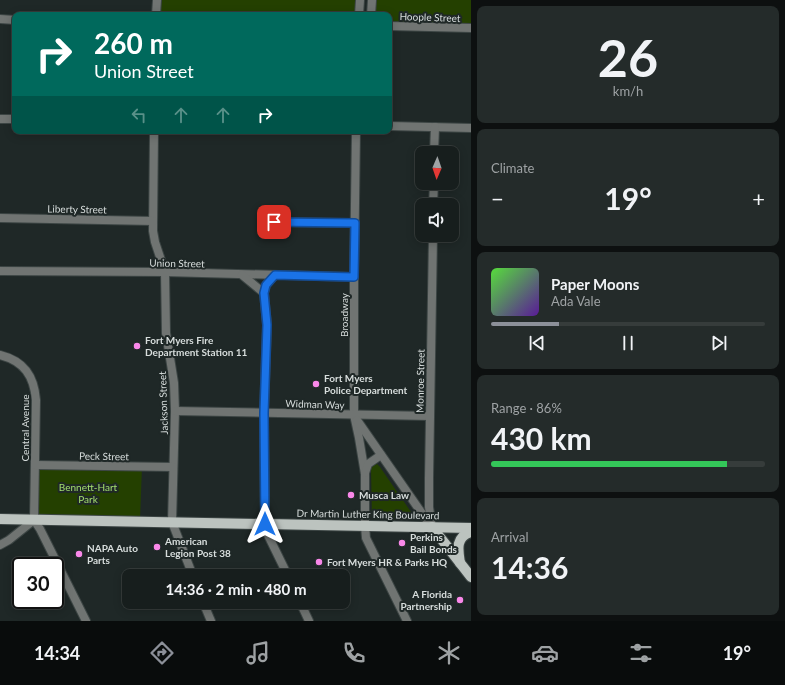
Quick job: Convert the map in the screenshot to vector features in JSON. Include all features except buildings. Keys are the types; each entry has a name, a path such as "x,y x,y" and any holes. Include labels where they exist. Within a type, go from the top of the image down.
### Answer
{"main road":[{"name":"Dr Martin Luther King Boulevard","path":"0,519 471,528"},
{"path":"432,527 471,577"},
{"path":"460,563 458,552 460,540 466,534 471,532"}],"street":[{"path":"156,0 156,12"},
{"path":"360,0 360,12"},
{"path":"371,12 372,0"},
{"path":"0,19 12,20"},
{"name":"Hoople Street","path":"392,26 471,28"},
{"path":"0,119 12,119"},
{"path":"392,126 471,128"},
{"path":"434,146 435,128"},
{"name":"Jackson Street","path":"154,134 153,231 165,272 166,333 174,383 176,411 172,522 190,569"},
{"name":"Broadway","path":"356,134 354,415 364,474 366,538 407,621"},
{"name":"Liberty Street","path":"0,218 153,220"},
{"path":"274,222 355,223"},
{"name":"Monroe Street","path":"432,527 429,507 433,242"},
{"name":"Union Street","path":"0,271 165,272 354,277"},
{"path":"242,275 264,293"},
{"path":"275,275 266,285 264,293 267,325 264,413 265,524 266,531 285,569"},
{"name":"Central Avenue","path":"0,355 14,360 21,365 30,376 34,385 36,400 34,520"},
{"name":"Widman Way","path":"176,411 430,416"},
{"path":"354,415 432,527"},
{"path":"364,474 368,464 381,455"},
{"name":"Peck Street","path":"35,464 173,467"},
{"path":"0,545 10,540 34,520 40,529 86,621"},
{"path":"206,609 211,621"},
{"path":"303,609 309,621"}],"green space":[{"path":"159,0 358,0 358,12 158,12"},
{"path":"373,0 471,0 471,27 392,25 392,12 373,12"},
{"name":"Bennett-Hart Park","path":"35,464 142,466 140,521 34,520"},
{"path":"377,464 411,512 412,517 410,520 372,519 371,468"}],"place":[{"name":"Fort Myers Fire Department Station 11","path":"137,346"},
{"name":"Fort Myers Police Department","path":"316,384"},
{"name":"Musca Law","path":"351,495"},
{"name":"Perkins Bail Bonds","path":"402,543"},
{"name":"American Legion Post 38","path":"157,547"},
{"name":"NAPA Auto Parts","path":"79,554"},
{"name":"Fort Myers HR & Parks HQ","path":"319,562"},
{"name":"A Florida Partnership","path":"460,600"}],"route":[{"path":"265,524 264,413 267,325 264,293 266,285 275,275 354,277 355,223 274,222"}]}
